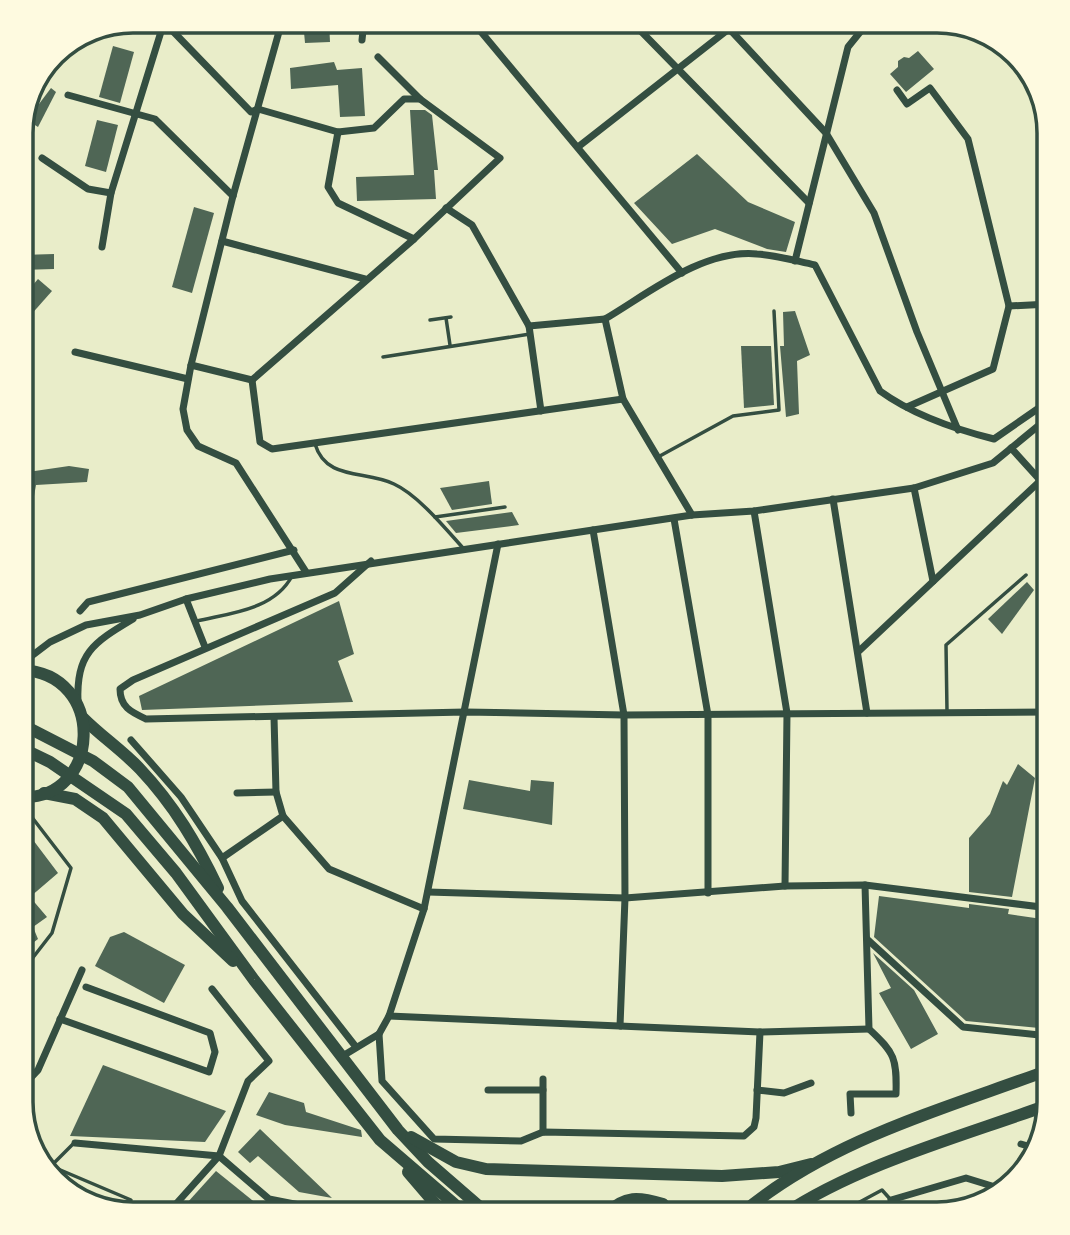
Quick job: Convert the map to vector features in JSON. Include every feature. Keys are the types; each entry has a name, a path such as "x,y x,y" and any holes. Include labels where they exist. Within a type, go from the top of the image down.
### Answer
{"highway":[{"path":"33,672 47,675 61,684 78,704 85,735 80,759 65,780 44,793"},
{"path":"83,718 138,767 176,810 196,843 227,907"},
{"path":"33,730 93,761 128,787 227,907 398,1130 428,1162 474,1202"},
{"path":"33,754 50,762 126,814 176,873 254,980 380,1140 434,1202"},
{"path":"33,795 44,793 75,799 103,818 183,914 254,980"},
{"path":"755,1202 811,1164 883,1132 1037,1074"},
{"path":"802,1202 814,1194 873,1169 1036,1109"},
{"path":"398,1130 456,1162 486,1169 722,1176 779,1172 811,1164"},
{"path":"380,1140 452,1202"},
{"path":"619,1202 639,1196 657,1202"}],"street":[{"path":"102,247 111,193 160,33"},
{"path":"175,33 251,112 258,109 338,132 373,128 404,99 420,99"},
{"path":"279,33 233,196 191,365 183,409 187,430 198,446 236,463 306,572"},
{"path":"362,33 362,40"},
{"path":"482,33 682,273"},
{"path":"643,33 809,203"},
{"path":"578,146 725,33"},
{"path":"732,33 825,133 874,213 917,332 958,430"},
{"path":"795,261 848,47 859,33"},
{"path":"252,380 414,239 499,158 420,99 378,57"},
{"path":"897,90 907,104 930,88 968,139 1009,306 993,369 907,407"},
{"path":"68,95 138,111 155,119 233,196"},
{"path":"338,132 328,187 338,203 414,239"},
{"path":"42,158 88,189 111,193"},
{"path":"446,208 472,225 530,330 541,411"},
{"path":"222,241 365,279"},
{"path":"530,330 605,318 682,273 718,258 755,253 815,265 880,391 907,407 958,430 994,439 1037,409"},
{"path":"1009,306 1037,304"},
{"path":"605,318 623,399 692,515"},
{"path":"75,352 188,379"},
{"path":"191,365 252,380"},
{"path":"252,380 260,442 272,449 623,399"},
{"path":"33,655 50,642 86,625 140,615 187,599 306,572 692,515 754,510 914,488 993,463 1037,427"},
{"path":"1011,448 1037,478"},
{"path":"859,651 1037,484"},
{"path":"914,488 933,581"},
{"path":"832,499 859,651 867,713"},
{"path":"754,510 787,713 785,886"},
{"path":"674,519 708,715 708,892"},
{"path":"593,530 624,715 625,898 620,1026"},
{"path":"341,1056 379,1034 389,1016 424,909 498,544"},
{"path":"80,611 88,602 294,550"},
{"path":"371,561 335,593 133,680 120,689 120,699 128,710 146,719 465,712 624,715 1037,712"},
{"path":"187,599 190,613 197,621 205,647"},
{"path":"78,704 77,679 83,659 97,640 140,615"},
{"path":"274,716 276,792 283,816 330,869 424,909"},
{"path":"131,740 181,797 222,858 242,901 356,1047"},
{"path":"237,793 276,792"},
{"path":"222,858 283,816"},
{"path":"428,892 625,898 785,886 865,885 1037,906"},
{"path":"865,885 869,1029"},
{"path":"867,939 963,1027 1037,1035"},
{"path":"33,1074 82,970"},
{"path":"60,1019 209,1072 215,1052 210,1033 86,987"},
{"path":"178,1202 219,1156 248,1081 269,1061 212,989"},
{"path":"389,1016 760,1032 869,1029 891,1049 897,1066 896,1094 850,1094 851,1113"},
{"path":"379,1034 382,1080 434,1139 521,1141 542,1132 744,1136 759,1118 757,1090 760,1032"},
{"path":"542,1132 543,1079"},
{"path":"757,1090 784,1093 811,1083"},
{"path":"488,1090 543,1090"},
{"path":"75,1143 219,1156 269,1199 284,1202"},
{"path":"1021,1144 1026,1146"},
{"path":"891,1200 966,1178 990,1185"}],"lane":[{"path":"658,457 733,416 779,410 774,311"},
{"path":"430,320 448,317 450,345"},
{"path":"383,357 530,330"},
{"path":"315,444 319,458 337,470 394,484 435,517 463,548"},
{"path":"435,517 505,507"},
{"path":"197,621 251,609 284,590 293,575"},
{"path":"947,713 946,645 1026,575"},
{"path":"33,819 71,868 52,933 33,958"},
{"path":"55,1163 75,1143"},
{"path":"63,1172 131,1200"},
{"path":"860,1202 882,1190 891,1200"}],"building":[{"path":"304,33 330,33 330,42 305,43"},
{"path":"113,46 134,52 120,103 99,97"},
{"path":"918,51 934,69 906,92 890,74 898,67 898,61 904,57 909,58"},
{"path":"334,62 337,70 362,68 365,116 340,117 338,85 291,89 290,68"},
{"path":"51,88 56,92 38,127 34,124 38,105"},
{"path":"410,110 425,110 432,115 438,170 434,170 436,199 357,201 356,177 414,175"},
{"path":"97,120 118,125 106,172 85,166"},
{"path":"697,154 748,202 795,222 786,252 767,249 715,229 672,244 634,203"},
{"path":"194,207 214,213 192,293 172,287"},
{"path":"54,254 54,269 33,270 33,255"},
{"path":"38,279 52,291 33,312 33,285"},
{"path":"795,311 810,355 797,361 799,414 786,417 780,346 784,346 783,312"},
{"path":"741,346 771,346 774,405 744,408"},
{"path":"69,466 89,469 87,482 36,485 33,502 33,471"},
{"path":"489,481 492,504 452,510 440,488"},
{"path":"512,512 519,525 456,533 446,521"},
{"path":"1027,582 1034,590 1002,634 988,619"},
{"path":"339,601 354,654 338,661 353,702 142,710 139,696"},
{"path":"1018,764 1035,778 1012,897 969,892 969,838 990,814 1003,781 1007,785"},
{"path":"469,780 530,791 531,780 554,782 552,825 463,809"},
{"path":"33,840 58,873 33,894"},
{"path":"879,896 969,908 969,904 1009,909 1008,914 1037,918 1037,1028 966,1021 874,937"},
{"path":"33,901 47,917 33,927"},
{"path":"33,927 38,939 33,943"},
{"path":"124,932 185,965 164,1003 95,966 110,937"},
{"path":"873,953 914,990 938,1034 911,1049 879,993 891,988"},
{"path":"103,1065 226,1111 205,1142 70,1136"},
{"path":"269,1092 304,1103 306,1112 361,1130 362,1137 285,1125 256,1115"},
{"path":"260,1129 332,1198 299,1192 258,1156 250,1163 238,1152"},
{"path":"216,1171 254,1202 188,1202"}]}
